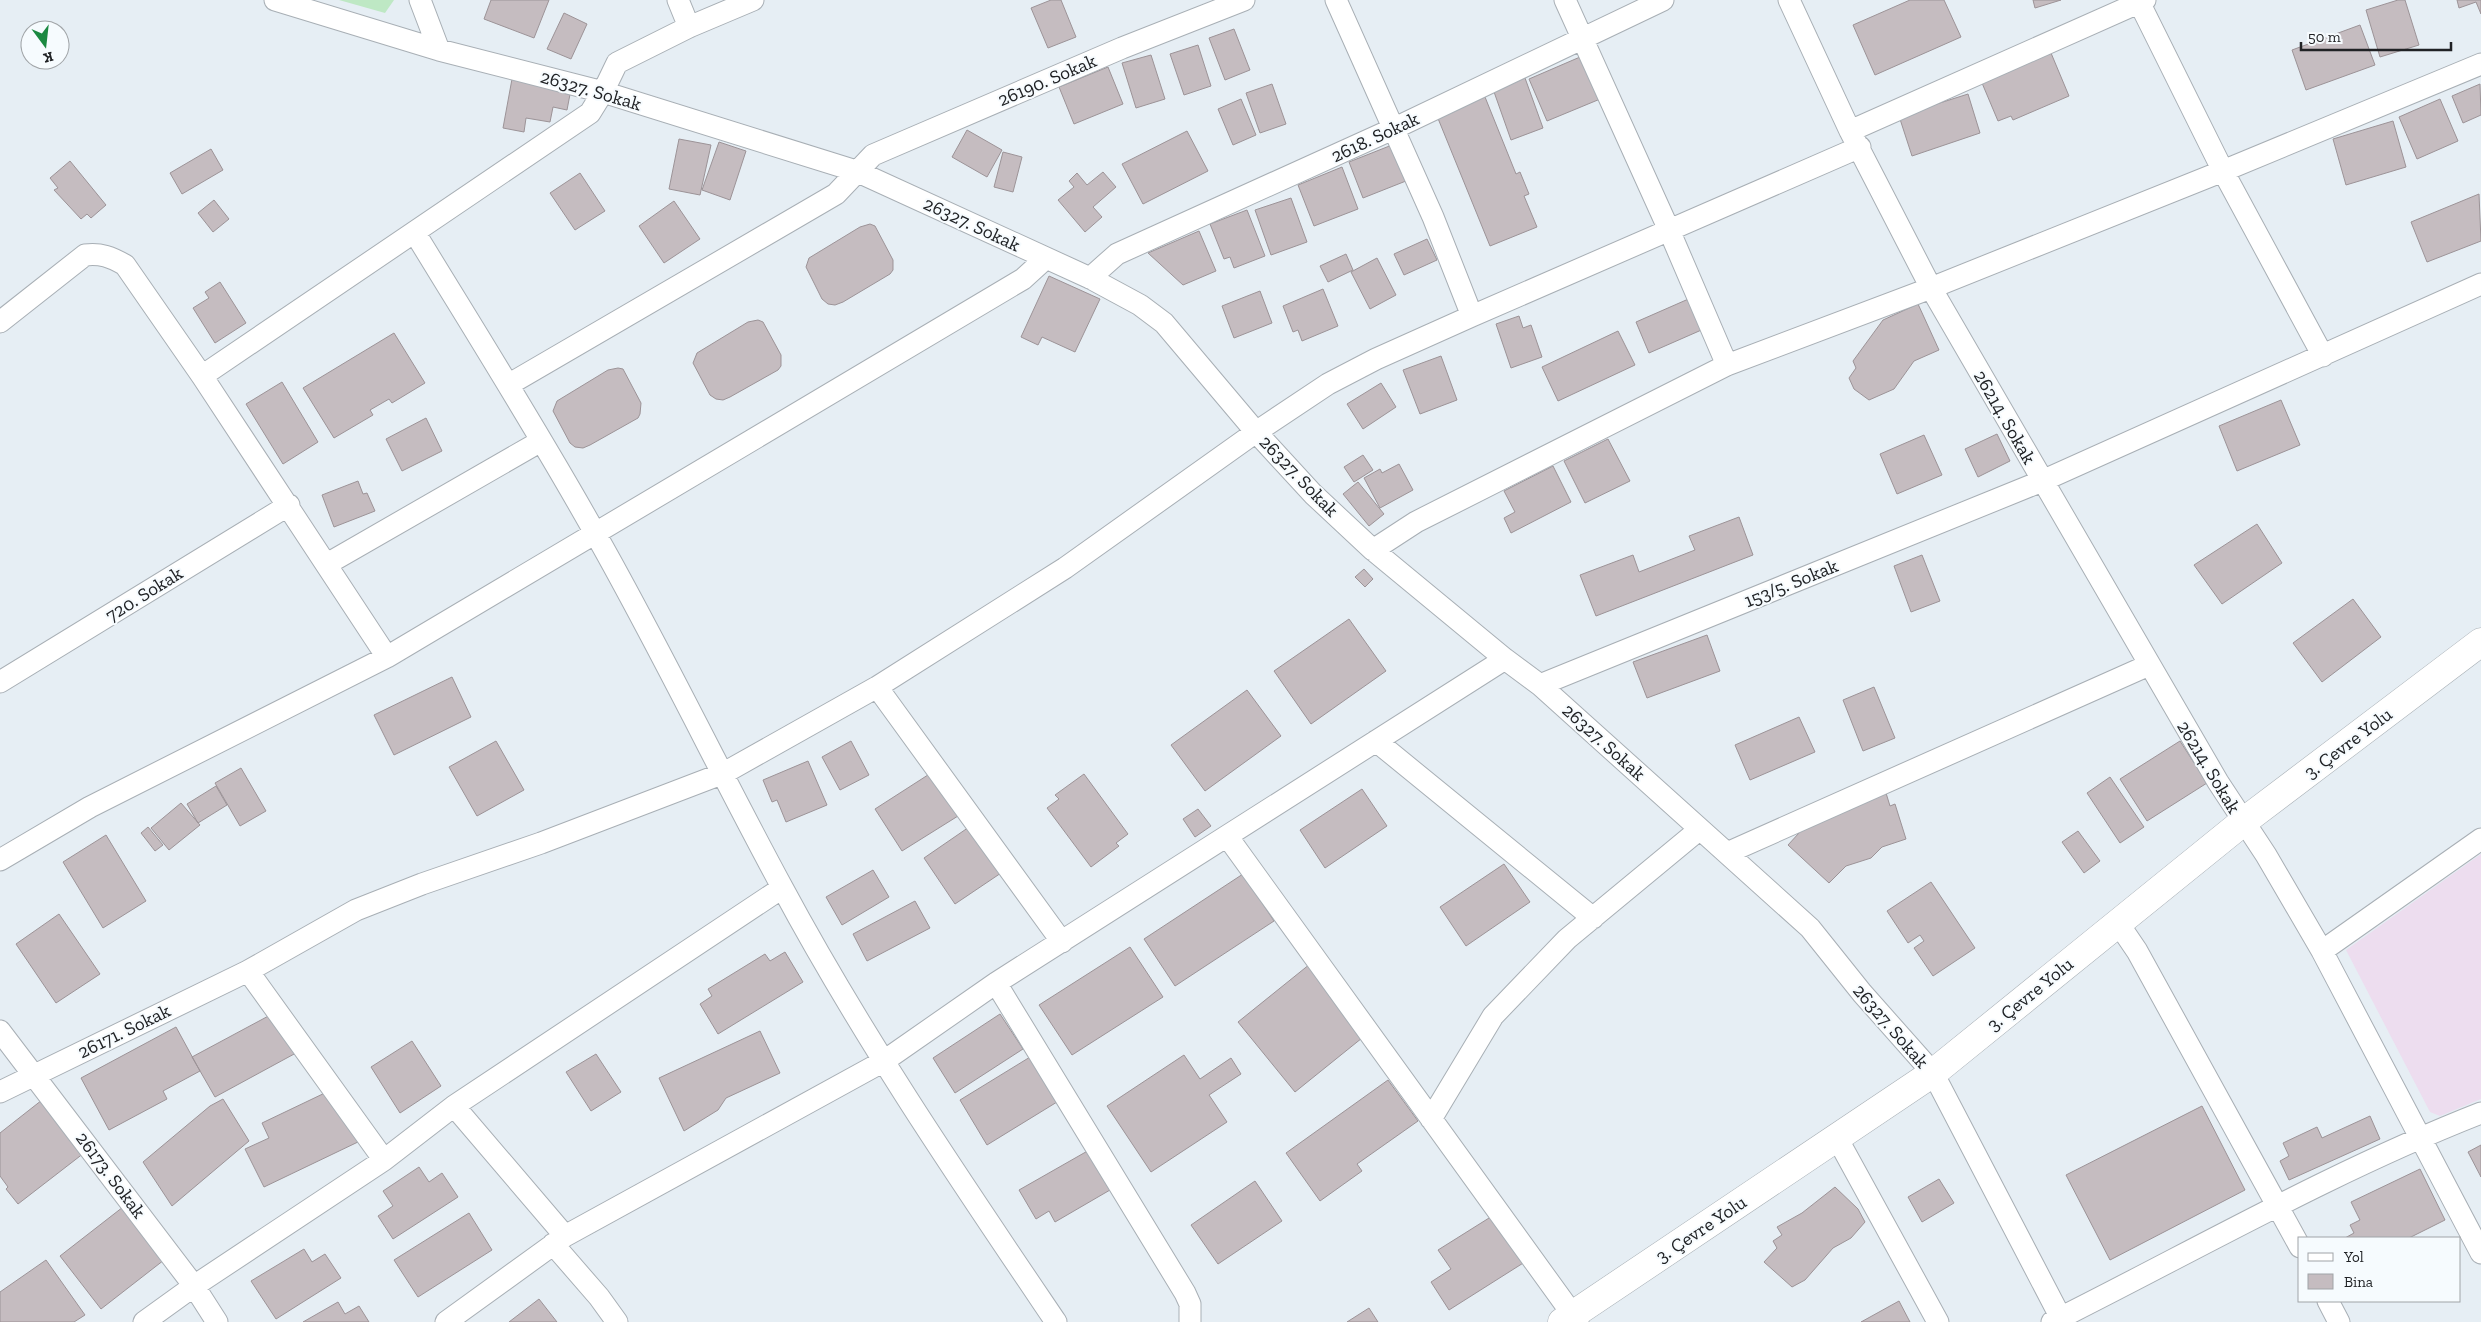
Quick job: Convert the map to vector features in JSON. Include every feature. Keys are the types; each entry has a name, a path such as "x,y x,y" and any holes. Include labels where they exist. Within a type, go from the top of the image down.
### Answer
{"main road":[{"name":"3. Çevre Yolu","path":"1571,1320 1933,1074 2243,822 2481,642"}],"street":[{"name":"26327. Sokak","path":"275,0 439,50 603,92 856,171 1090,278 1140,305 1164,323 1256,432 1313,494 1373,550 1505,659 1540,685 1810,928 1862,993 1933,1074 2059,1321"},
{"path":"420,0 439,50"},
{"path":"678,0 690,27"},
{"path":"202,376 590,113 617,63 690,27 753,0"},
{"name":"26190. Sokak","path":"508,385 836,194 873,155 1122,48 1244,0"},
{"path":"1336,0 1395,128 1472,316"},
{"path":"1565,0 1669,230 1727,365"},
{"name":"2618. Sokak","path":"1090,278 1117,254 1395,128 1663,0"},
{"name":"26214. Sokak","path":"1789,0 1855,139 1931,288 2149,665 2322,951 2481,1253"},
{"path":"2140,1 2223,171 2323,356"},
{"name":"26171. Sokak","path":"0,1092 248,971 356,910 422,884 541,843 724,773 877,687 1065,568 1256,432 1328,384 1376,359 1669,230 2140,1"},
{"path":"1373,550 1416,522 1727,365 1931,288 2223,171 2481,64"},
{"path":"415,233 596,533 724,773 782,888 884,1061 956,1174 1056,1322"},
{"path":"0,322 86,255 110,256 124,265 202,376 387,658"},
{"path":"0,860 90,807 387,658 1023,279 1046,258"},
{"name":"153/5. Sokak","path":"1540,685 2042,481 2481,284"},
{"path":"327,564 541,442"},
{"name":"720. Sokak","path":"0,682 288,506"},
{"path":"446,1322 559,1240 884,1061 996,983 1505,659"},
{"path":"1727,853 2149,665"},
{"path":"877,687 1062,942"},
{"path":"1376,741 1593,918"},
{"path":"1431,1119 1493,1016 1567,939 1700,829"},
{"path":"1227,836 1431,1119 1571,1320"},
{"path":"2322,951 2481,839"},
{"path":"144,1322 194,1286 384,1160 454,1106 782,888"},
{"path":"2118,923 2137,951 2298,1243"},
{"path":"248,971 384,1160"},
{"path":"996,983 1185,1293 1190,1304 1190,1322"},
{"name":"26173. Sokak","path":"0,1031 35,1074 194,1286 217,1322"},
{"path":"454,1106 559,1240 617,1322"},
{"path":"2059,1321 2278,1205 2421,1137 2481,1113"},
{"path":"1837,1138 1938,1322"},
{"path":"2329,1302 2339,1322"}],"shaded area":[{"path":"2481,854 2481,1099 2440,1116 2430,1112 2346,950"}],"green space":[{"path":"339,0 394,0 385,13"}],"building":[{"path":"491,0 549,0 534,38 484,19"},
{"path":"1051,0 1061,0 1076,37 1048,48 1031,8"},
{"path":"1910,0 1944,0 1961,37 1875,75 1853,25"},
{"path":"2033,0 2061,0 2035,8"},
{"path":"2398,0 2405,0 2419,45 2380,57 2366,10"},
{"path":"2457,0 2481,0 2481,14 2476,2 2459,8"},
{"path":"564,13 587,24 571,59 547,49"},
{"path":"2360,25 2375,65 2306,90 2292,50"},
{"path":"1234,29 1250,70 1225,80 1209,38"},
{"path":"1198,45 1211,86 1184,95 1170,54"},
{"path":"2051,53 2069,96 2013,120 2011,116 1998,121 1982,83"},
{"path":"1587,54 1605,97 1547,121 1529,79"},
{"path":"1151,55 1165,99 1136,108 1122,63"},
{"path":"1108,67 1123,104 1074,124 1059,87"},
{"path":"1525,78 1543,128 1511,140 1493,89"},
{"path":"512,79 571,89 567,110 553,107 550,122 526,118 524,132 503,128"},
{"path":"1272,84 1286,124 1260,133 1246,93"},
{"path":"2480,84 2481,115 2463,123 2452,96"},
{"path":"1968,94 1980,133 1912,156 1899,116"},
{"path":"1485,97 1516,174 1520,172 1529,194 1524,196 1537,227 1490,246 1437,116"},
{"path":"1241,99 1256,135 1233,145 1218,109"},
{"path":"2440,99 2458,141 2417,159 2399,117"},
{"path":"2393,121 2406,167 2346,185 2333,139"},
{"path":"967,130 1002,150 987,177 952,157"},
{"path":"1187,131 1208,171 1143,204 1122,164"},
{"path":"679,139 711,145 700,195 669,189"},
{"path":"719,142 746,151 730,200 702,190"},
{"path":"1397,143 1411,179 1363,198 1349,162"},
{"path":"211,149 223,170 182,194 170,173"},
{"path":"1003,152 1022,157 1013,192 994,187"},
{"path":"70,161 106,205 91,218 87,214 81,219 54,190 58,188 50,178"},
{"path":"1342,167 1358,209 1314,226 1298,185"},
{"path":"1103,172 1116,187 1093,207 1102,217 1085,232 1058,200 1074,187 1069,181 1077,173 1087,185"},
{"path":"580,173 605,211 575,230 550,193"},
{"path":"2479,194 2481,241 2427,262 2411,222"},
{"path":"1291,198 1307,242 1271,255 1255,210"},
{"path":"214,200 229,219 213,232 198,213"},
{"path":"674,201 700,239 664,263 639,226"},
{"path":"1247,210 1265,256 1234,268 1230,257 1224,259 1210,224"},
{"path":"870,224 875,226 893,260 893,270 890,274 843,302 835,305 828,304 822,299 806,267 809,258 860,227"},
{"path":"1199,231 1216,271 1183,285 1148,253"},
{"path":"1427,239 1437,260 1404,275 1394,254"},
{"path":"1346,254 1353,270 1328,282 1320,266"},
{"path":"1377,258 1396,295 1370,309 1351,272"},
{"path":"1049,276 1100,299 1075,352 1042,337 1038,345 1021,337"},
{"path":"220,282 246,323 215,343 193,308 209,298 205,292"},
{"path":"1323,289 1338,326 1302,341 1298,330 1293,332 1283,306"},
{"path":"1260,291 1272,323 1234,338 1222,306"},
{"path":"1693,297 1706,328 1649,353 1636,322"},
{"path":"1918,304 1939,350 1914,361 1894,389 1869,400 1854,389 1849,378 1856,368 1853,361 1883,320"},
{"path":"1519,316 1523,328 1531,325 1542,357 1511,368 1496,324"},
{"path":"758,320 763,322 781,355 781,366 778,370 730,397 723,400 716,399 710,395 693,363 697,353 748,322"},
{"path":"1618,331 1635,365 1558,401 1542,367"},
{"path":"394,333 425,383 392,403 389,399 370,410 373,415 334,438 303,388"},
{"path":"1441,356 1457,400 1420,414 1403,370"},
{"path":"623,369 641,403 638,418 590,445 583,448 575,447 570,443 553,411 557,401 608,370"},
{"path":"282,382 318,442 283,464 246,404"},
{"path":"1381,383 1396,407 1363,429 1347,404"},
{"path":"2281,400 2300,445 2237,471 2219,426"},
{"path":"426,418 442,451 402,471 386,439"},
{"path":"1997,434 2010,461 1978,477 1965,449"},
{"path":"1924,435 1942,475 1897,494 1880,454"},
{"path":"1608,439 1630,481 1585,503 1564,461"},
{"path":"1363,455 1373,470 1354,482 1344,467"},
{"path":"1399,464 1413,490 1380,508 1364,478 1380,469 1382,473"},
{"path":"1553,466 1571,502 1511,533 1504,518 1515,512 1504,491"},
{"path":"358,481 363,494 367,493 375,511 334,527 322,495"},
{"path":"1358,482 1384,514 1369,526 1343,494"},
{"path":"1739,517 1753,555 1596,616 1580,575 1633,555 1639,572 1695,550 1689,536"},
{"path":"2257,524 2282,563 2222,604 2194,565"},
{"path":"1922,555 1940,601 1911,612 1894,566"},
{"path":"1364,569 1373,579 1365,587 1355,577"},
{"path":"2353,599 2381,637 2322,682 2293,643"},
{"path":"1349,619 1386,671 1311,724 1274,671"},
{"path":"1707,635 1720,671 1647,698 1633,662"},
{"path":"452,677 471,717 394,755 374,715"},
{"path":"1874,687 1895,738 1863,751 1843,700"},
{"path":"1247,690 1281,736 1205,791 1171,745"},
{"path":"1799,717 1815,752 1750,780 1735,745"},
{"path":"496,741 524,790 477,816 449,767"},
{"path":"851,741 869,775 840,790 822,757"},
{"path":"2180,741 2207,783 2147,821 2120,779"},
{"path":"808,761 827,805 786,822 777,800 772,802 763,780"},
{"path":"241,768 266,811 240,826 215,783"},
{"path":"931,773 958,816 902,851 875,809"},
{"path":"1084,774 1128,834 1116,843 1119,846 1091,867 1047,808 1059,799 1055,795"},
{"path":"2110,777 2144,827 2120,843 2087,793"},
{"path":"216,786 227,805 198,823 187,804"},
{"path":"1362,789 1387,826 1325,868 1300,830"},
{"path":"1886,793 1890,806 1895,804 1906,839 1882,847 1871,858 1846,866 1829,883 1788,845 1799,833 1798,829"},
{"path":"181,803 200,825 169,850 151,828"},
{"path":"1198,809 1211,826 1195,837 1183,819"},
{"path":"972,825 1004,871 955,904 924,858"},
{"path":"148,827 163,845 155,851 141,833"},
{"path":"2078,831 2100,861 2084,873 2062,842"},
{"path":"106,835 146,901 103,928 63,862"},
{"path":"1504,864 1530,902 1466,946 1440,907"},
{"path":"873,870 889,897 842,925 826,897"},
{"path":"1243,874 1274,921 1175,986 1144,939"},
{"path":"1931,882 1975,948 1933,976 1914,948 1924,941 1920,935 1908,943 1887,911"},
{"path":"915,901 930,928 867,961 853,934"},
{"path":"59,914 100,974 56,1003 16,944"},
{"path":"1130,947 1163,997 1072,1055 1039,1005"},
{"path":"785,952 803,982 718,1034 700,1004 712,996 708,989 765,954 770,961"},
{"path":"1310,964 1367,1034 1295,1092 1238,1022"},
{"path":"274,1013 296,1053 215,1097 192,1057"},
{"path":"1000,1014 1023,1049 955,1093 933,1058"},
{"path":"176,1027 200,1071 163,1091 167,1099 109,1130 81,1078"},
{"path":"760,1031 780,1073 726,1098 718,1110 684,1131 659,1078"},
{"path":"412,1041 441,1086 400,1113 371,1067"},
{"path":"596,1054 621,1092 591,1111 566,1072"},
{"path":"1035,1054 1057,1102 987,1145 960,1100"},
{"path":"1184,1055 1200,1079 1231,1058 1241,1074 1209,1095 1227,1122 1151,1172 1107,1106"},
{"path":"1388,1080 1418,1121 1357,1164 1362,1171 1320,1201 1286,1153"},
{"path":"329,1091 360,1141 264,1187 245,1149 269,1138 262,1123"},
{"path":"223,1099 249,1141 172,1206 143,1162 210,1106"},
{"path":"42,1100 84,1153 18,1204 6,1189 8,1187 0,1176 0,1133"},
{"path":"2202,1106 2245,1190 2110,1260 2066,1175"},
{"path":"2370,1116 2380,1139 2289,1180 2280,1161 2289,1156 2283,1143 2317,1127 2322,1138"},
{"path":"2481,1145 2481,1177 2468,1152"},
{"path":"1091,1149 1100,1174 1110,1190 1055,1222 1049,1211 1036,1219 1019,1190"},
{"path":"419,1167 429,1182 442,1173 458,1197 393,1239 378,1216 393,1206 383,1191"},
{"path":"2420,1169 2445,1220 2411,1237 2347,1237 2354,1233 2350,1225 2360,1220 2351,1202"},
{"path":"1939,1179 1954,1203 1922,1222 1908,1197"},
{"path":"1255,1181 1282,1221 1218,1264 1191,1225"},
{"path":"1835,1187 1858,1209 1865,1222 1851,1238 1833,1248 1805,1280 1792,1287 1764,1262 1777,1248 1773,1241 1782,1235 1777,1227 1802,1213"},
{"path":"123,1207 164,1260 101,1309 60,1256"},
{"path":"469,1213 492,1250 418,1297 394,1260"},
{"path":"1497,1213 1528,1260 1449,1310 1431,1282 1451,1269 1438,1250"},
{"path":"304,1249 312,1262 325,1254 341,1278 276,1319 251,1281"},
{"path":"46,1260 85,1315 74,1322 0,1322 0,1292"},
{"path":"539,1299 557,1322 509,1322"},
{"path":"1899,1301 1910,1322 1861,1322"},
{"path":"338,1302 345,1314 359,1306 369,1322 303,1322"},
{"path":"1369,1308 1378,1322 1347,1322"}]}
